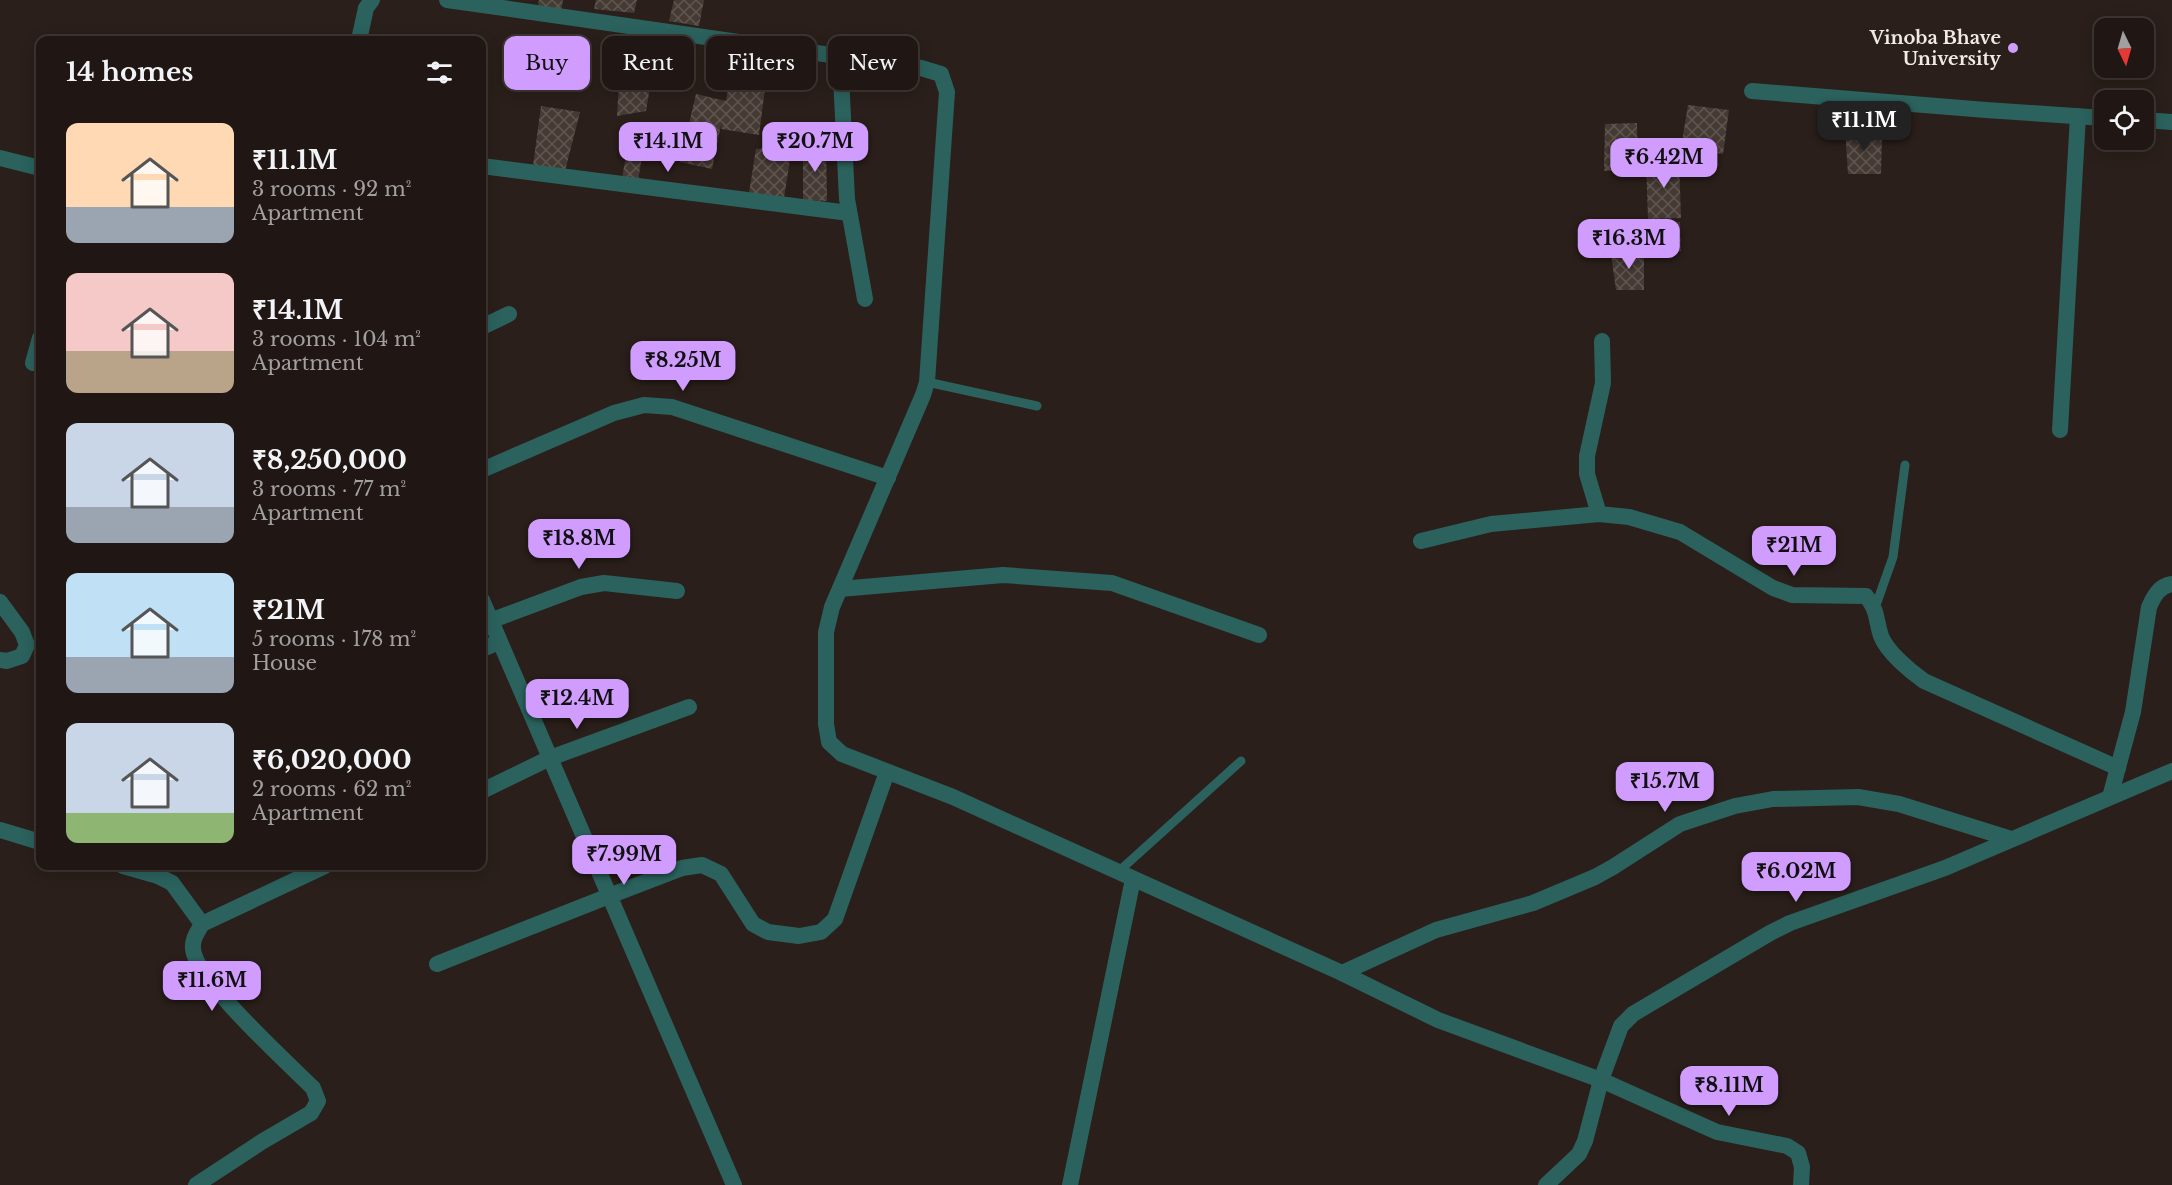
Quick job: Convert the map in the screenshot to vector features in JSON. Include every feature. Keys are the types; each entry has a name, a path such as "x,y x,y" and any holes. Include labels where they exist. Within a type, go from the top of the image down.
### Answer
{"street":[{"path":"360,36 366,8 372,0"},
{"path":"447,0 828,54"},
{"path":"918,68 941,74 947,92 927,382 832,607 826,632 826,724 829,742 842,754 953,797 1438,1020 1601,1080 1717,1132 1787,1146 1798,1153 1802,1167 1801,1185"},
{"path":"841,90 843,154 849,213 865,299"},
{"path":"1752,91 2094,117"},
{"path":"2060,430 2078,116"},
{"path":"2154,121 2172,122"},
{"path":"0,158 36,167"},
{"path":"486,167 849,213"},
{"path":"486,325 509,314"},
{"path":"1599,514 1587,474 1587,456 1603,383 1602,341"},
{"path":"33,363 36,352"},
{"path":"486,468 614,413 644,405 672,407 888,478"},
{"path":"1421,541 1491,524 1599,514 1629,517 1680,532 1773,588 1792,594 1866,596 1875,608 1882,638 1906,667 1924,681 2118,768"},
{"path":"840,589 1003,575 1112,583 1259,635"},
{"path":"490,621 581,587 604,583 677,591"},
{"path":"2110,797 2133,712 2149,607 2154,594 2166,585 2172,584"},
{"path":"0,602 22,632 27,645 22,656"},
{"path":"486,610 734,1185"},
{"path":"486,647 499,642"},
{"path":"0,660 7,661 36,651"},
{"path":"486,789 550,758 689,707"},
{"path":"1546,1185 1579,1154 1585,1141 1601,1080 1621,1026 1633,1014 1790,923 1924,876 2172,771"},
{"path":"437,964 682,868 702,865 721,874 753,924 768,932 799,936 821,932 835,919 887,772"},
{"path":"1342,974 1436,930 1533,903 1595,877 1680,824 1735,806 1773,799 1858,797 1899,804 2012,839"},
{"path":"0,830 36,841"},
{"path":"137,870 172,883 202,924"},
{"path":"196,1185 311,1113 318,1101 313,1088 213,987 192,952 193,939 202,924 317,870"},
{"path":"1070,1185 1125,875"}],"lane":[{"path":"927,382 1036,406"},
{"path":"1875,608 1893,557 1905,465"},
{"path":"1125,875 1241,761"}],"building":[{"path":"539,0 563,0 561,12 537,10"},
{"path":"596,0 637,0 634,13 594,9"},
{"path":"674,0 704,0 699,26 669,21"},
{"path":"619,90 650,90 646,111 617,116"},
{"path":"728,90 765,90 759,135 721,129 722,120 712,169 680,162 696,94 726,101"},
{"path":"1688,105 1729,110 1723,154 1681,148"},
{"path":"541,106 580,112 565,171 533,166"},
{"path":"632,123 647,128 638,180 622,178"},
{"path":"1637,123 1638,169 1604,171 1605,124"},
{"path":"1845,128 1882,134 1881,174 1848,174"},
{"path":"803,145 826,147 827,201 803,200"},
{"path":"792,147 784,198 749,193 756,149"},
{"path":"1679,160 1681,218 1648,219 1646,161"},
{"path":"1650,222 1680,222 1681,251 1652,253"},
{"path":"1644,249 1644,290 1616,290 1611,254"}],"place":[{"name":"Vinoba Bhave University","path":"2013,48"}]}
